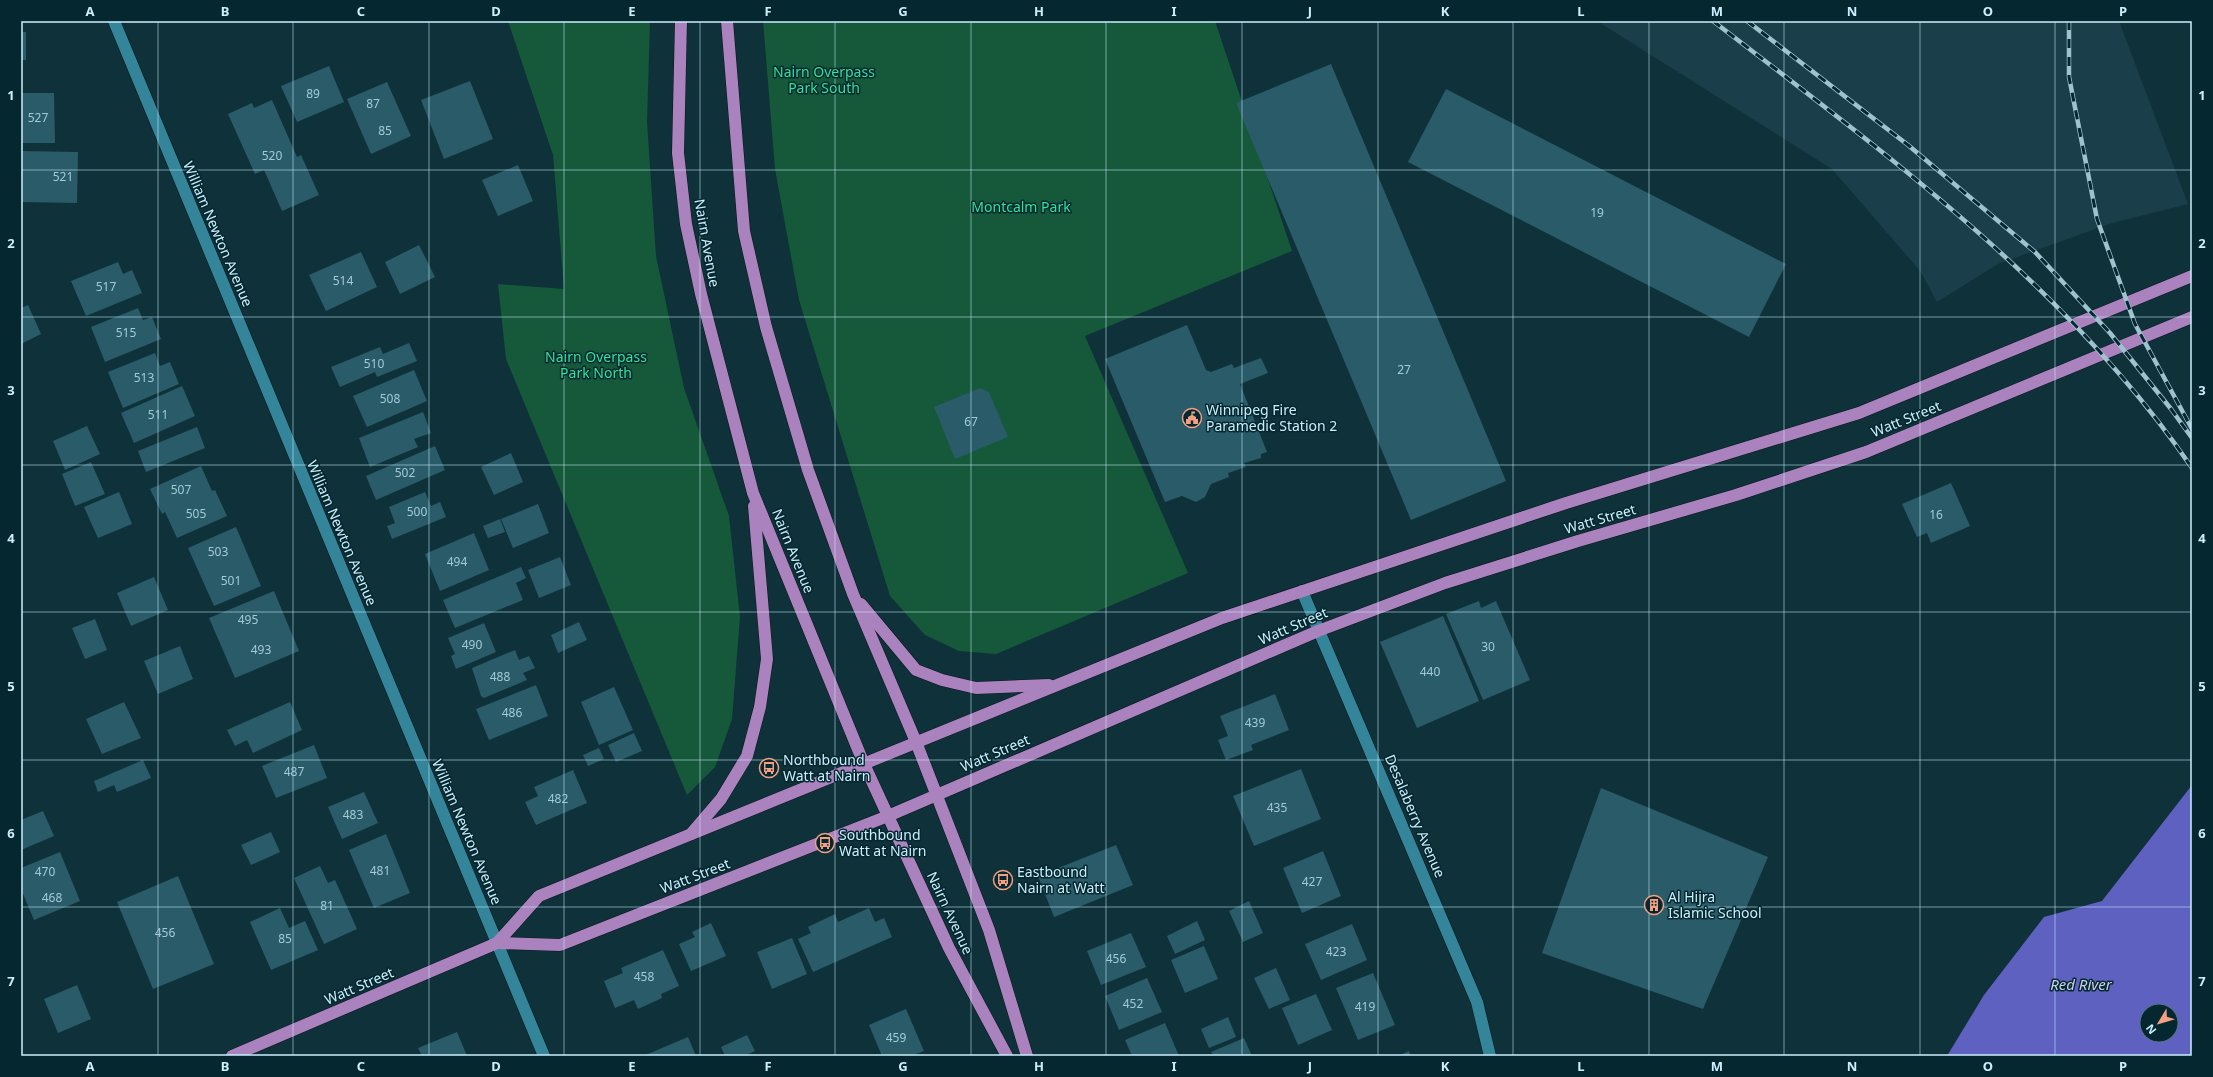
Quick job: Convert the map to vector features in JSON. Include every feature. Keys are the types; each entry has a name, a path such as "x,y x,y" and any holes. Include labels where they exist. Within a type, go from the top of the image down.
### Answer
{"main road":[{"name":"Nairn Avenue","path":"681,21 678,153 686,224 701,294 752,493 864,764 949,948 1007,1056"},
{"name":"Nairn Avenue","path":"727,21 744,231 766,328 808,470 853,594 916,742 989,930 1027,1056"},
{"name":"Watt Street","path":"497,943 539,896 1222,618 1566,503 1859,413 2192,276"},
{"name":"Watt Street","path":"232,1056 497,943 560,945 888,816 936,794 1318,631 1445,583 1578,541 1736,495 1866,452 2192,318"},
{"path":"689,836 721,799 747,756 760,707 767,659 752,493"},
{"path":"853,594 916,670 942,680 976,688 1058,685"}],"street":[{"name":"William Newton Avenue","path":"114,21 544,1056"},
{"name":"Desalaberry Avenue","path":"1302,591 1477,1002 1490,1056"}],"shaded area":[{"path":"1597,21 2119,21 2188,204 2112,223 1998,264 1937,302 1921,272 1832,169"}],"green space":[{"name":"Nairn Overpass Park North","path":"508,21 650,21 647,122 656,256 684,388 729,516 740,617 732,719 715,767 687,795 506,359 498,284 564,289 553,155"},
{"name":"Montcalm Park","path":"763,21 1215,21 1292,251 1085,336 1188,573 996,654 959,651 925,635 890,596 799,300 775,169"}],"water":[{"name":"Red River","path":"2192,785 2192,1056 1947,1056 1984,995 2044,917 2102,901"}],"building":[{"path":"21,32 26,32 26,60 21,60"},
{"path":"1331,64 1506,481 1411,520 1236,103"},
{"path":"329,66 344,102 297,122 281,86"},
{"path":"470,81 493,139 444,159 421,100"},
{"path":"387,82 411,136 371,154 347,99"},
{"path":"1446,89 1786,264 1749,337 1408,162"},
{"path":"21,93 54,93 55,143 21,143"},
{"path":"272,100 297,157 301,155 319,195 282,211 264,170 255,174 228,114 252,103 254,108"},
{"path":"21,151 78,152 77,203 21,202"},
{"path":"518,165 533,201 498,216 482,180"},
{"path":"419,245 435,277 400,294 385,262"},
{"path":"361,252 377,287 326,311 309,275"},
{"path":"118,262 123,274 132,270 142,293 86,316 71,281"},
{"path":"28,305 41,334 21,344 21,308"},
{"path":"138,308 143,320 152,317 161,339 105,362 91,327"},
{"name":"Winnipeg Fire Paramedic Station 2","path":"1187,325 1206,370 1211,372 1232,364 1234,368 1261,358 1268,373 1240,384 1267,452 1261,454 1261,458 1244,463 1246,467 1228,473 1229,477 1211,484 1205,497 1196,502 1182,496 1165,502 1105,359"},
{"path":"409,343 417,361 377,377 375,372 340,387 331,367 380,347 383,354"},
{"path":"155,353 160,366 170,362 179,384 123,408 108,372"},
{"path":"414,370 427,401 367,427 353,396"},
{"path":"182,386 195,416 134,443 121,413"},
{"path":"980,388 989,392 1008,437 955,459 934,407"},
{"path":"423,412 431,433 414,439 418,447 370,467 359,438"},
{"path":"87,426 100,454 65,470 53,441"},
{"path":"197,427 205,448 146,472 138,451"},
{"path":"435,446 445,470 376,500 366,476"},
{"path":"511,453 523,482 494,495 481,467"},
{"path":"91,462 105,494 75,506 62,474"},
{"path":"201,466 212,491 215,490 227,516 177,538 165,512 162,514 150,489"},
{"path":"1951,483 1970,526 1931,543 1927,533 1917,537 1902,504"},
{"path":"119,492 132,524 98,538 84,507"},
{"path":"425,492 431,506 440,502 446,517 392,539 387,526 395,523 389,507"},
{"path":"538,504 549,533 513,548 501,519"},
{"path":"500,519 505,532 488,538 483,526"},
{"path":"236,527 261,586 214,606 188,548"},
{"path":"474,533 489,570 440,591 425,554"},
{"path":"560,557 571,585 539,598 528,570"},
{"path":"521,567 526,578 516,583 523,600 455,628 443,600"},
{"path":"154,577 168,610 131,626 117,593"},
{"path":"274,591 299,651 235,678 209,618"},
{"path":"1479,601 1481,608 1496,601 1530,680 1483,700 1446,614"},
{"path":"1443,616 1479,701 1417,728 1380,642"},
{"path":"95,619 107,650 85,659 72,628"},
{"path":"579,622 587,640 558,653 551,635"},
{"path":"484,623 496,652 456,669 451,656 455,654 448,638"},
{"path":"180,646 193,679 158,694 144,661"},
{"path":"515,650 519,660 529,656 535,668 523,673 527,680 484,698 481,696 472,668"},
{"path":"536,685 548,716 489,740 476,709"},
{"path":"614,687 633,730 599,745 581,702"},
{"path":"1275,694 1289,730 1251,745 1253,750 1226,760 1218,740 1228,736 1220,716"},
{"path":"124,702 141,738 102,754 86,719"},
{"path":"290,702 302,730 253,753 247,740 235,746 227,730"},
{"path":"634,733 642,751 616,762 608,745"},
{"path":"314,745 327,778 276,798 262,766"},
{"path":"599,748 604,759 588,766 583,755"},
{"path":"143,760 151,778 117,792 114,785 98,792 94,781"},
{"path":"1301,769 1321,819 1254,846 1233,796"},
{"path":"573,770 587,803 536,825 525,802 538,796 534,787"},
{"name":"Al Hijra Islamic School","path":"1601,788 1768,857 1703,1009 1542,953"},
{"path":"364,792 378,823 342,839 328,807"},
{"path":"43,811 54,836 21,850 21,820"},
{"path":"271,832 280,852 251,865 241,845"},
{"path":"386,834 410,893 374,908 349,850"},
{"path":"1116,845 1133,885 1054,917 1038,876"},
{"path":"1323,851 1341,896 1302,913 1283,868"},
{"path":"60,852 80,901 34,920 21,889 21,868"},
{"path":"320,866 328,883 335,880 357,929 324,944 294,878"},
{"path":"178,876 214,964 153,989 117,902"},
{"path":"1249,901 1263,933 1243,942 1229,911"},
{"path":"280,908 289,928 305,921 318,950 271,970 250,922"},
{"path":"869,908 875,922 884,918 892,937 813,972 798,939 811,933 808,927 835,914 838,922"},
{"path":"1197,921 1205,940 1175,954 1167,936"},
{"path":"711,923 726,956 691,971 679,944 695,937 692,932"},
{"path":"1352,924 1367,960 1321,980 1305,944"},
{"path":"1131,933 1146,967 1101,985 1087,951"},
{"path":"792,938 807,974 772,989 757,952"},
{"path":"1204,946 1218,979 1185,993 1171,960"},
{"path":"663,950 679,986 661,994 662,998 638,1009 634,1000 615,1008 604,981 623,973 621,968"},
{"path":"1276,968 1290,1000 1269,1009 1254,978"},
{"path":"1373,973 1395,1025 1358,1040 1336,988"},
{"path":"1147,978 1162,1012 1119,1030 1105,996"},
{"path":"77,985 91,1019 58,1033 44,999"},
{"path":"1316,994 1332,1030 1298,1045 1282,1008"},
{"path":"906,1009 924,1051 911,1056 882,1056 869,1025"},
{"path":"1228,1017 1236,1037 1209,1048 1201,1029"},
{"path":"1165,1023 1179,1056 1132,1056 1125,1040"},
{"path":"457,1032 467,1056 422,1056 418,1048"},
{"path":"747,1035 755,1051 744,1056 725,1056 721,1047"},
{"path":"688,1037 696,1056 643,1056"},
{"path":"1244,1038 1252,1056 1213,1056 1211,1052"},
{"path":"1409,1051 1411,1056 1398,1056"}],"railway":[{"path":"1713,21 1908,173 1971,226 2031,281 2089,340 2143,402 2192,468"},
{"path":"1747,21 1908,145 2035,252 2110,333 2171,409 2192,438"},
{"path":"2069,21 2069,77 2097,219 2135,324 2192,429"}],"place":[{"name":"Winnipeg Fire Paramedic Station 2","path":"1192,418"},
{"name":"Northbound Watt at Nairn","path":"769,768"},
{"name":"Southbound Watt at Nairn","path":"825,843"},
{"name":"Eastbound Nairn at Watt","path":"1003,880"},
{"name":"Al Hijra Islamic School","path":"1654,905"}],"park label":[{"name":"Nairn Overpass Park South","path":"824,80"}]}
